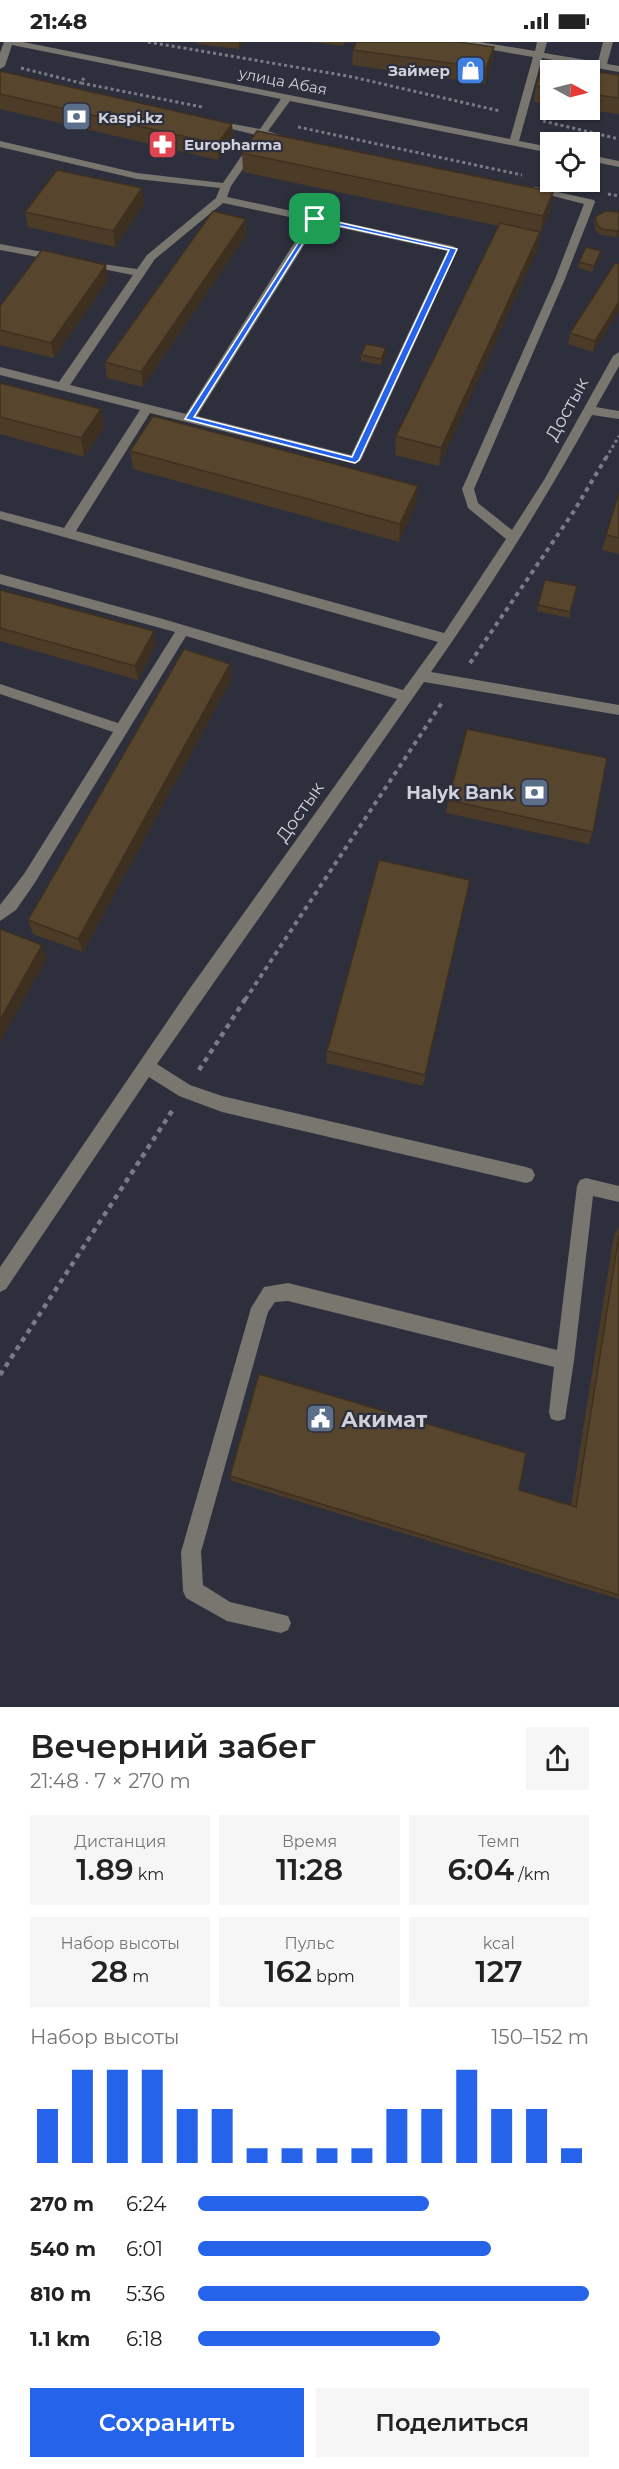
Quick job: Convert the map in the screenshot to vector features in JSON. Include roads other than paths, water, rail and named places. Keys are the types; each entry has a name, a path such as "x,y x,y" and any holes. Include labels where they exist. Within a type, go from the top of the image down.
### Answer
{"street":[{"path":"1,65 9,42"},
{"name":"улица Абая","path":"9,42 540,148"},
{"path":"464,42 619,69"},
{"path":"514,142 542,42"},
{"path":"602,65 608,42"},
{"path":"62,387 151,257 221,199 226,186 288,97"},
{"path":"205,120 297,140"},
{"path":"0,144 137,176 226,186"},
{"path":"600,160 619,164"},
{"path":"514,538 472,505 468,489 560,279 590,202 519,187"},
{"path":"0,371 355,460 453,249 221,199"},
{"path":"189,419 315,219"},
{"path":"0,247 141,273"},
{"name":"Достык","path":"0,1283 514,538 549,482 619,356"},
{"path":"68,533 147,408"},
{"path":"589,410 619,415"},
{"path":"0,515 446,639"},
{"path":"0,579 406,696"},
{"path":"0,914 11,905 29,879 121,729 147,692 183,630"},
{"path":"420,676 619,710"},
{"path":"0,689 121,729"},
{"path":"147,1067 185,1091 222,1104 526,1175"},
{"path":"558,1412 586,1186 619,1194"},
{"path":"281,1623 227,1611 193,1591 191,1552 260,1308 270,1293 288,1292 565,1361"}],"place":[{"name":"Займер","path":"471,70"},
{"name":"Kaspi.kz","path":"77,117"},
{"name":"Europharma","path":"163,144"},
{"name":"Halyk Bank","path":"535,793"},
{"name":"Акимат","path":"320,1419"}]}
